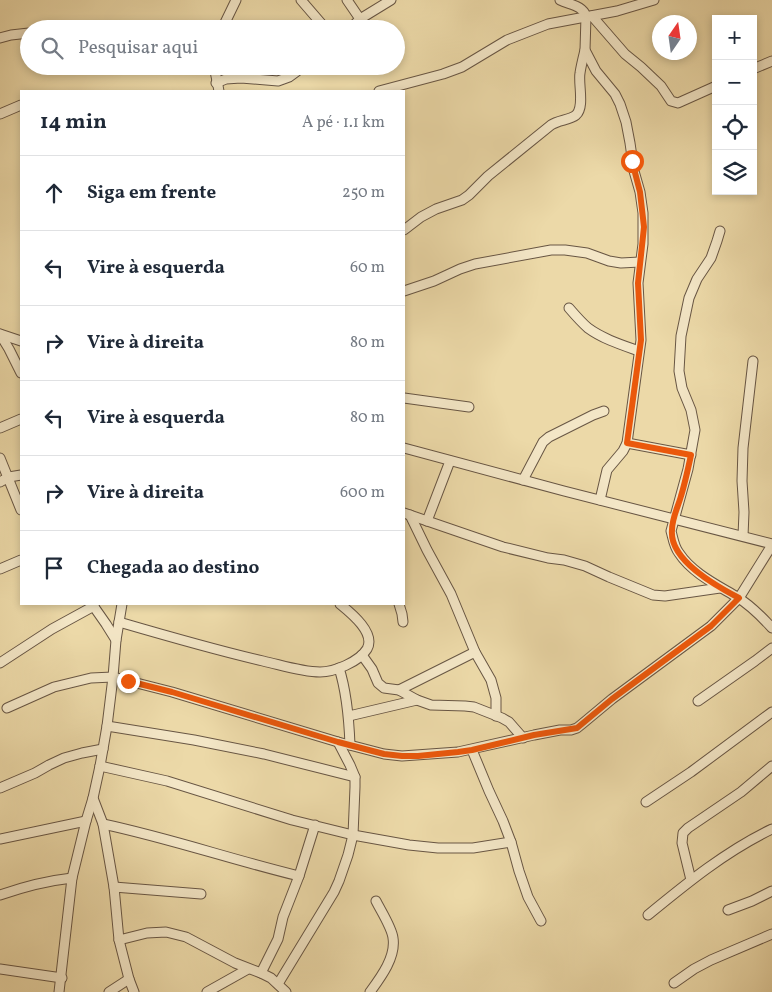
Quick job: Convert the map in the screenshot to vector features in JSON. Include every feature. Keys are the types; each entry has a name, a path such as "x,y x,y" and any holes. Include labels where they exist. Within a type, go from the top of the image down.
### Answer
{"street":[{"path":"226,20 236,0"},
{"path":"301,0 318,20"},
{"path":"347,0 360,19 392,0"},
{"path":"560,0 580,7 625,54 660,86 671,101 678,103 712,88"},
{"path":"383,90 462,67 507,40 548,24 629,8 654,0"},
{"path":"405,229 436,209 462,200 551,124 575,116 579,111 581,102 580,73 589,16"},
{"path":"0,38 20,34"},
{"path":"585,50 596,70 608,84 620,104 626,122 634,170 640,192 644,227 638,283 641,340 627,443 605,475 600,500"},
{"path":"757,67 772,61"},
{"path":"218,87 226,79 241,78 278,81 292,75"},
{"path":"0,114 20,105"},
{"path":"720,231 711,258 691,292 681,336 682,388 691,410 695,430 685,484 671,531 678,552 688,564 720,588 739,598 757,612 772,628"},
{"path":"405,291 475,264 551,250 587,253 621,263 640,262"},
{"path":"569,308 589,328 604,337 639,351"},
{"path":"0,334 20,341"},
{"path":"0,334 20,371"},
{"path":"743,536 743,448 753,361"},
{"path":"405,398 469,407"},
{"path":"523,480 543,442 549,437 604,411"},
{"path":"0,428 20,420"},
{"path":"627,443 691,455"},
{"path":"7,708 54,687 91,678 113,677 172,692 338,742 384,754 402,756 472,750 577,728 612,699 711,626 739,598 772,545 405,448"},
{"path":"0,458 20,507"},
{"path":"428,521 450,461"},
{"path":"0,482 9,477 20,475"},
{"path":"407,514 503,547 585,566 609,578 653,594 670,595 720,588"},
{"path":"407,514 451,594 474,652 491,680 496,698 496,716"},
{"path":"0,569 20,560"},
{"path":"0,663 93,605 116,640"},
{"path":"59,992 72,878 100,766 107,726 116,640 122,605"},
{"path":"119,622 192,643 300,670 319,672 340,668 362,655 370,642 361,624 341,605"},
{"path":"399,605 404,622"},
{"path":"698,701 772,648"},
{"path":"399,690 474,652"},
{"path":"362,655 381,686 399,690 430,705 474,707 509,722 523,738"},
{"path":"340,668 349,716 350,745"},
{"path":"349,716 417,700"},
{"path":"646,802 691,772 772,712"},
{"path":"107,726 264,754 355,777"},
{"path":"278,984 334,892 348,855 353,834 355,777 338,742"},
{"path":"0,788 35,774 64,758 103,749"},
{"path":"472,750 504,821 528,897 541,921"},
{"path":"100,766 166,781 315,826 409,845 438,848 473,848 512,842"},
{"path":"691,880 682,842 683,833 741,792 772,766"},
{"path":"93,798 103,824 114,887 119,940 134,992"},
{"path":"0,839 86,821"},
{"path":"103,824 299,876"},
{"path":"261,973 278,939 283,917 315,826"},
{"path":"648,915 724,856 772,829"},
{"path":"0,895 30,885 72,878"},
{"path":"114,887 201,894"},
{"path":"728,910 772,891"},
{"path":"370,992 387,964 393,948 393,936 376,902"},
{"path":"119,940 147,933 166,932 186,937 236,964 261,973 278,984 286,992"},
{"path":"674,982 711,960 772,934"},
{"path":"0,969 62,978"},
{"path":"207,992 248,969"},
{"path":"109,992 129,979"}],"route":[{"path":"128,681 384,754 418,756 458,752 534,735 577,728 612,699 711,626 739,598 720,588 688,564 678,552 673,540 671,531 685,484 691,455 627,443 641,340 638,283 644,227 640,192 632,161"}]}
